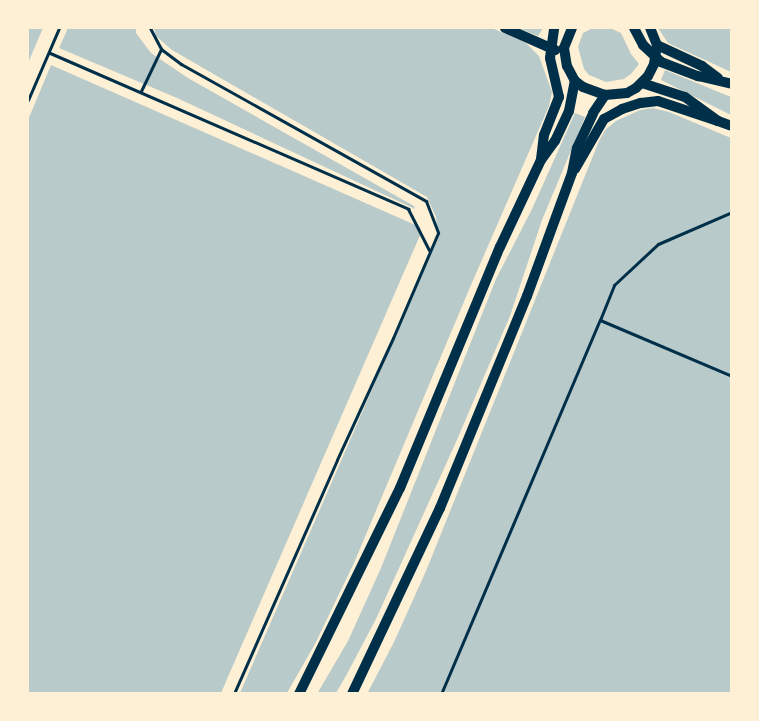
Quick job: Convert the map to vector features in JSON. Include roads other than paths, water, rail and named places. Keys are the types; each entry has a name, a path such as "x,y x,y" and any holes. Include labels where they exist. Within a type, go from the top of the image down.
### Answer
{"main road":[{"path":"505,28 564,54"},
{"path":"541,160 544,135 559,97 550,58 554,28"},
{"path":"572,28 565,41 564,54 567,66 575,81 591,92 605,95 627,93 642,83 648,76 656,58 657,45 650,28"},
{"path":"634,28 643,45 656,58 698,76 719,79 732,84"},
{"path":"657,45 702,66 719,79"},
{"path":"299,694 400,488 484,286 541,160 555,141 569,111 575,81"},
{"path":"642,83 666,89 685,97 718,121"},
{"path":"352,694 440,508 527,296 572,173 577,148 583,133 605,95"},
{"path":"572,173 604,120 622,109 641,102 658,101 732,126"}]}
